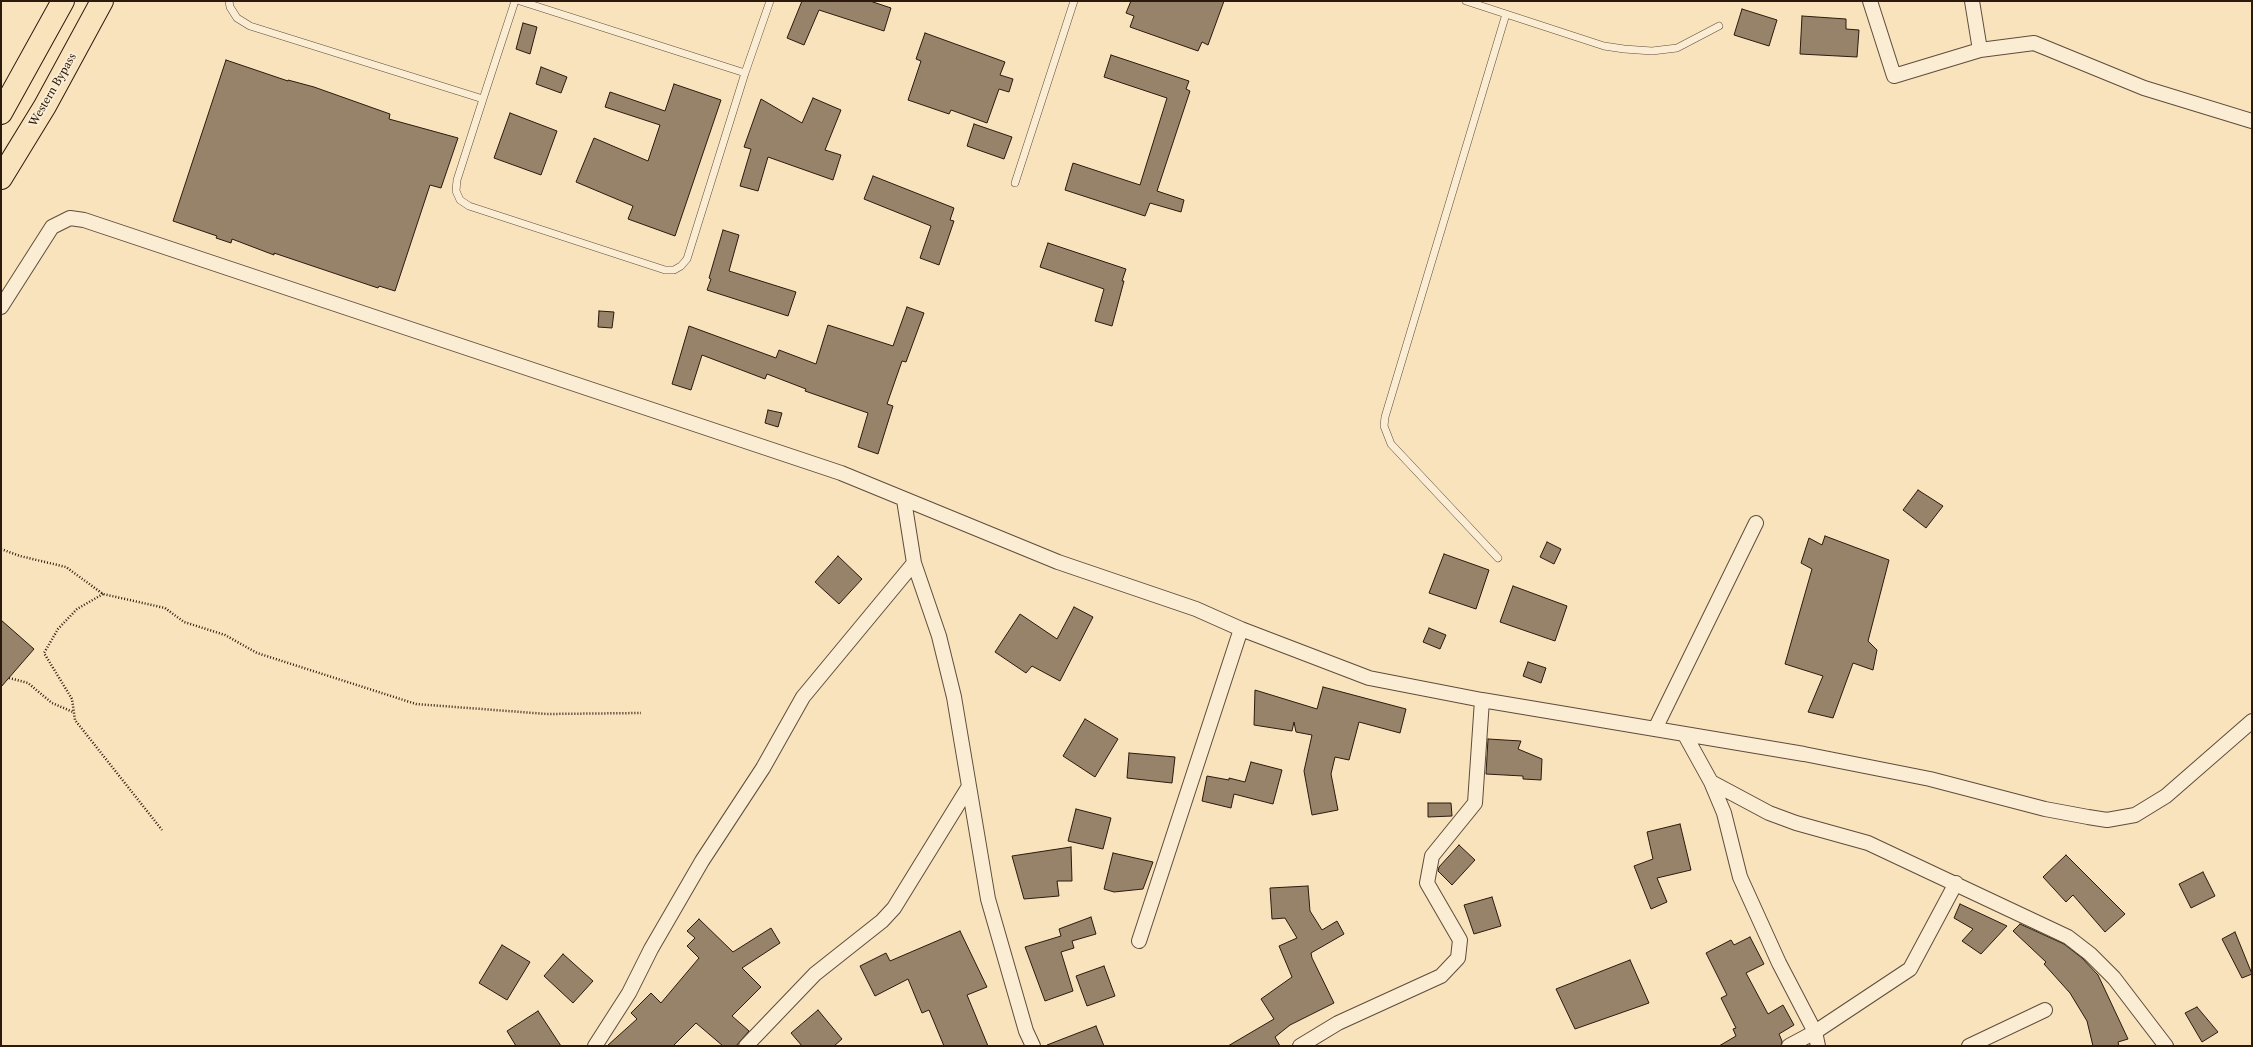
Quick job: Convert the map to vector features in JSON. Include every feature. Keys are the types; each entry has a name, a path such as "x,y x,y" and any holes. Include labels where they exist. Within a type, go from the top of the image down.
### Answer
{"main road":[{"path":"3,105 63,1"},
{"name":"Western Bypass","path":"1,178 45,106 102,1"}],"street":[{"path":"1870,1 1894,76 1980,50 2034,43 2144,88 2252,121"},
{"path":"1972,1 1980,50"},
{"path":"1,307 52,227 70,218 84,220 841,473 1058,562 1196,609 1241,629 1368,678 1482,700 1804,754 1930,779 2045,809 2107,820 2135,815 2166,796 2252,721"},
{"path":"904,500 914,563 939,636 954,697 968,788 988,899 1026,1031 1033,1046"},
{"path":"1655,729 1756,523"},
{"path":"595,1046 630,993 651,949 702,860 763,768 803,697 914,563"},
{"path":"1139,941 1241,629"},
{"path":"1300,1046 1338,1023 1441,976 1458,958 1460,940 1427,883 1432,856 1475,803 1482,700"},
{"path":"1685,735 1711,782 1724,813 1740,877 1779,963 1815,1032 1818,1046"},
{"path":"1711,782 1769,813 1796,823 1868,843 1956,883 2068,937 2090,954 2114,978 2166,1046"},
{"path":"746,1046 819,970 876,926 894,908 968,788"},
{"path":"1789,1046 1815,1032 1910,969 1956,883"},
{"path":"1969,1046 2045,1010"}],"lane":[{"path":"229,1 230,7 237,18 250,26 483,99"},
{"path":"515,1 457,180 456,190 460,200 469,206 665,270 674,270 681,266 687,259 745,73 770,1"},
{"path":"520,1 745,73"},
{"path":"1015,183 1074,1"},
{"path":"1466,1 1604,46 1624,49 1652,51 1678,48 1719,26"},
{"path":"1498,558 1391,444 1384,426 1384,417 1506,14"}],"path":[{"path":"1,549 20,556 66,567 104,594 165,608 184,622 225,635 257,653 416,704 547,714 641,713"},
{"path":"104,594 77,609 58,629 44,653 72,699 75,720 162,830"},
{"path":"9,678 28,683 52,703 74,712"}],"building":[{"path":"802,1 870,1 891,8 884,31 819,10 804,45 787,38"},
{"path":"1131,1 1224,1 1208,45 1202,42 1198,51 1130,27 1134,16 1126,13"},
{"path":"1742,9 1777,20 1769,46 1734,35"},
{"path":"1802,16 1846,19 1846,29 1859,30 1857,57 1800,54"},
{"path":"523,23 537,27 530,54 516,49"},
{"path":"925,33 1005,62 1000,75 1013,79 1009,92 999,89 987,123 951,110 949,114 908,100 921,61 916,59"},
{"path":"1111,55 1189,81 1186,89 1190,91 1157,191 1184,200 1181,212 1150,203 1145,216 1065,190 1073,163 1140,185 1167,98 1104,77"},
{"path":"226,60 288,81 314,87 390,114 389,119 458,138 441,188 430,185 395,291 379,286 378,288 274,253 274,255 232,239 231,243 216,238 217,236 173,221"},
{"path":"541,67 567,77 561,93 536,84"},
{"path":"674,84 721,100 675,236 628,219 633,206 576,182 594,138 648,161 660,125 605,107 610,92 665,111"},
{"path":"813,98 841,110 825,150 841,155 833,180 768,157 758,191 740,186 751,149 744,147 761,99 802,123"},
{"path":"510,113 557,131 541,175 494,158"},
{"path":"974,124 1012,137 1004,159 967,146"},
{"path":"873,176 954,208 950,220 954,221 939,265 920,258 931,226 864,199"},
{"path":"723,230 739,235 729,271 796,292 788,316 707,290"},
{"path":"1048,243 1126,269 1112,326 1095,321 1104,289 1040,267"},
{"path":"907,307 924,313 906,362 902,361 887,404 893,406 878,454 858,447 868,413 805,391 806,389 767,374 765,379 702,355 691,390 672,384 689,326 776,358 779,350 816,364 828,325 893,346"},
{"path":"599,311 614,312 612,328 598,327"},
{"path":"768,410 782,413 778,427 765,423"},
{"path":"1918,490 1943,506 1926,528 1903,510"},
{"path":"1825,536 1889,560 1868,641 1877,650 1873,670 1853,663 1833,718 1808,712 1823,676 1785,664 1812,569 1801,563 1809,538 1822,545"},
{"path":"1547,542 1561,549 1554,564 1540,557"},
{"path":"1444,554 1489,570 1476,609 1429,593"},
{"path":"838,556 862,579 839,604 815,582"},
{"path":"1513,586 1567,606 1555,641 1500,622"},
{"path":"1074,607 1093,617 1060,681 1032,666 1026,673 995,652 1020,614 1057,639"},
{"path":"1,620 34,649 1,687"},
{"path":"1429,628 1446,635 1440,649 1423,642"},
{"path":"1528,662 1546,668 1541,683 1523,676"},
{"path":"1323,687 1406,709 1400,733 1359,722 1349,760 1335,757 1331,774 1338,810 1312,815 1304,771 1312,735 1296,732 1294,722 1292,731 1254,725 1255,690 1317,709"},
{"path":"1085,719 1118,739 1095,777 1063,756"},
{"path":"1488,739 1521,741 1518,749 1542,759 1541,780 1523,779 1523,776 1486,774"},
{"path":"1129,753 1175,757 1172,783 1127,778"},
{"path":"1251,762 1282,770 1273,804 1234,794 1231,808 1202,801 1207,776 1229,780 1229,778 1245,782"},
{"path":"1428,803 1451,803 1452,816 1428,817"},
{"path":"1076,809 1111,818 1103,849 1068,841"},
{"path":"1680,824 1691,870 1657,878 1667,902 1651,909 1634,866 1653,859 1647,832"},
{"path":"1459,845 1475,860 1452,885 1438,871 1439,867"},
{"path":"1071,847 1072,881 1057,881 1059,896 1024,899 1012,856"},
{"path":"1113,853 1153,862 1143,889 1114,892 1104,889"},
{"path":"2066,855 2125,914 2105,932 2073,895 2066,902 2043,877"},
{"path":"2203,872 2215,896 2191,908 2179,884"},
{"path":"1308,886 1310,911 1322,930 1337,921 1344,934 1311,953 1334,1003 1290,1025 1275,1037 1280,1046 1228,1046 1274,1019 1261,999 1292,977 1279,946 1297,938 1285,918 1272,919 1270,888"},
{"path":"1492,897 1501,926 1474,934 1464,905"},
{"path":"1960,904 2007,926 1981,954 1962,941 1973,929 1954,918"},
{"path":"1091,917 1096,934 1072,941 1074,948 1061,952 1073,991 1045,1001 1025,947 1061,936 1059,929"},
{"path":"699,919 733,952 771,928 780,943 742,968 761,987 732,1016 749,1031 736,1046 723,1046 696,1023 673,1046 607,1046 637,1019 631,1013 651,993 661,1003 699,958 687,946 695,938 687,931"},
{"path":"2020,924 2064,944 2082,958 2098,975 2128,1039 2118,1042 2119,1046 2093,1046 2087,1021 2070,993 2044,964 2046,962 2013,931"},
{"path":"960,931 987,987 967,995 988,1046 944,1046 929,1010 922,1013 908,979 875,996 860,966 886,953 890,961"},
{"path":"2235,932 2252,974 2242,978 2222,939"},
{"path":"1750,937 1764,964 1746,973 1768,1014 1783,1005 1794,1025 1779,1034 1782,1041 1781,1046 1719,1046 1736,1036 1733,1029 1736,1028 1721,998 1727,995 1706,953 1731,940 1734,945"},
{"path":"502,945 530,962 507,1000 479,983"},
{"path":"563,954 593,981 573,1003 544,976"},
{"path":"1630,960 1649,1003 1575,1029 1556,989"},
{"path":"1104,966 1115,996 1087,1006 1076,976"},
{"path":"2197,1007 2218,1032 2202,1042 2185,1013"},
{"path":"818,1010 842,1039 834,1046 802,1046 791,1033"},
{"path":"538,1011 561,1046 516,1046 507,1031"},
{"path":"1096,1026 1104,1046 1047,1046 1047,1045"}]}
